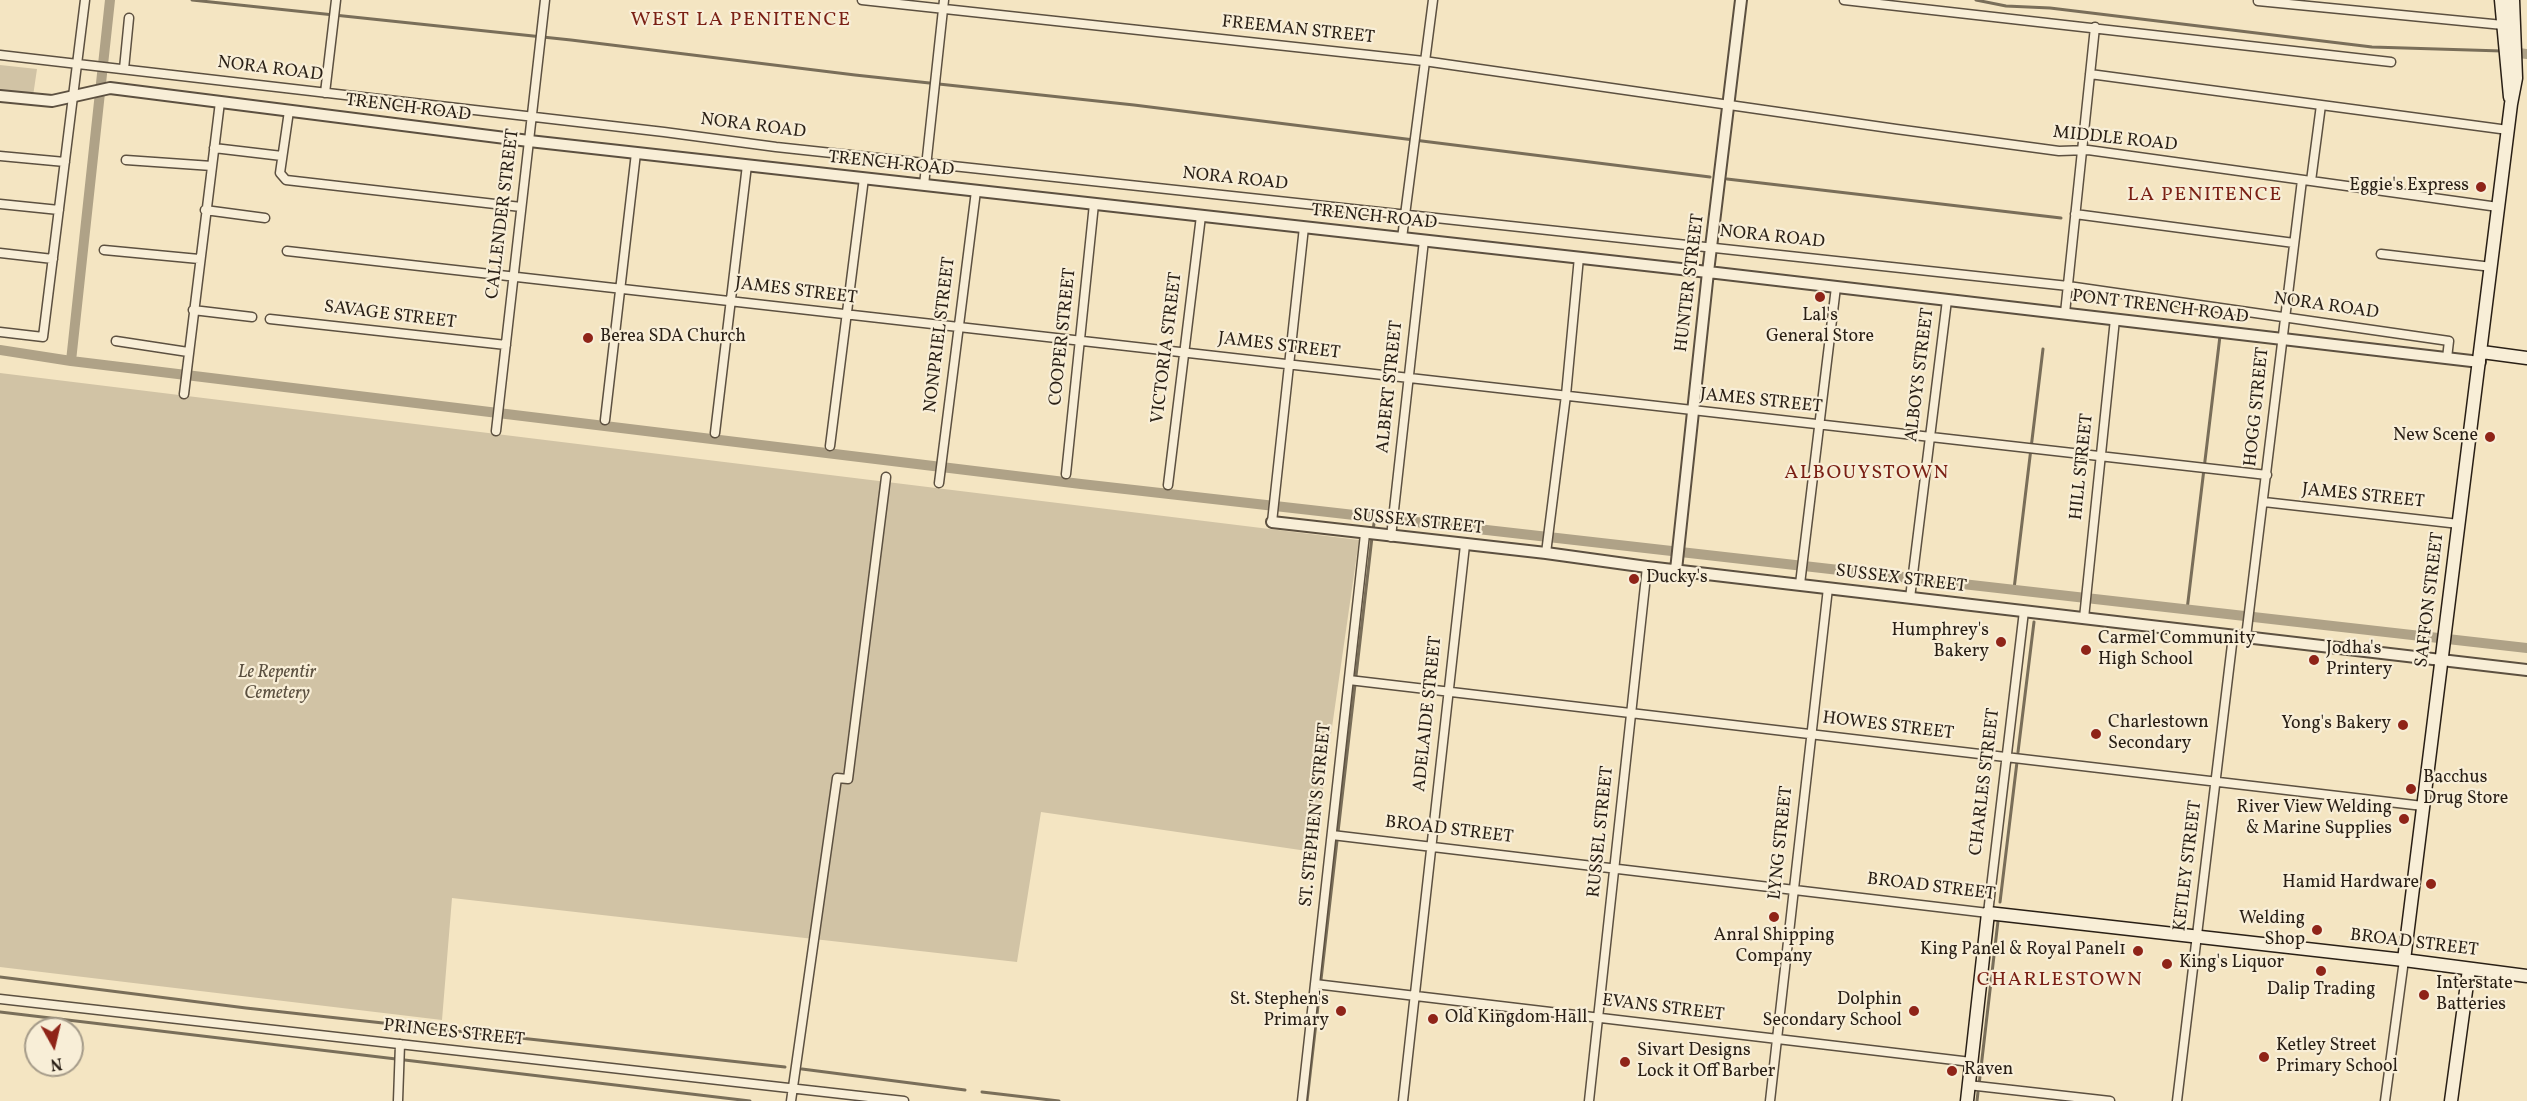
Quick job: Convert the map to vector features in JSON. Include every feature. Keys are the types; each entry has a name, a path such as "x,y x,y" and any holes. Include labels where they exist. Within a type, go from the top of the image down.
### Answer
{"main road":[{"name":"SAFFON STREET","path":"2501,0 2503,25 2510,39"},
{"name":"SAFFON STREET","path":"2404,960 2511,104 2512,0"},
{"path":"2481,357 2527,358"},
{"name":"BROAD STREET","path":"1988,913 2527,976"},
{"name":"CHARLES STREET","path":"1966,1101 1988,913"},
{"path":"2451,1101 2469,969"}],"street":[{"path":"0,332 43,337 85,0"},
{"path":"325,93 336,0"},
{"name":"CALLENDER STREET","path":"496,428 545,0"},
{"name":"FREEMAN STREET","path":"862,0 944,4 1424,61 1729,107"},
{"path":"1402,238 1433,0"},
{"name":"HUNTER STREET","path":"1676,565 1708,272 1742,0"},
{"path":"1845,0 2391,62"},
{"path":"2258,1 2503,25"},
{"path":"924,185 944,4"},
{"path":"124,69 129,18"},
{"path":"2065,313 2095,27"},
{"name":"NORA ROAD","path":"0,55 927,163 2068,286 2449,341 2447,358"},
{"path":"2090,74 2508,130"},
{"name":"TRENCH ROAD","path":"0,96 52,102 110,88 529,141 1836,287"},
{"path":"184,394 220,102"},
{"path":"2306,180 2321,105"},
{"name":"MIDDLE ROAD","path":"1729,107 2059,151 2076,152 2082,149 2498,207"},
{"path":"289,111 280,176 290,182 521,207"},
{"path":"214,148 282,156"},
{"path":"605,420 636,153"},
{"path":"0,156 65,162"},
{"path":"126,160 212,166"},
{"path":"715,433 747,165"},
{"path":"830,446 864,178"},
{"name":"HOGG STREET","path":"2247,632 2284,318 2294,243 2306,180"},
{"name":"NONPRIEL STREET","path":"939,483 976,191"},
{"path":"0,204 59,210"},
{"name":"COOPER STREET","path":"1065,474 1094,204"},
{"path":"205,210 265,218"},
{"path":"2075,214 2294,243"},
{"name":"VICTORIA STREET","path":"1168,485 1201,216"},
{"path":"1272,522 1304,227"},
{"name":"ALBERT STREET","path":"1391,537 1424,240"},
{"path":"104,250 199,259"},
{"name":"JAMES STREET","path":"287,251 2267,475"},
{"path":"0,253 53,259"},
{"path":"2380,254 2492,267"},
{"path":"1546,553 1566,395 1579,257"},
{"path":"1801,579 1836,287"},
{"name":"PONT TRENCH ROAD","path":"1836,287 2447,358 2481,357"},
{"name":"ALBOYS STREET","path":"1911,593 1947,300"},
{"path":"193,310 252,317"},
{"name":"SAVAGE STREET","path":"270,319 506,345"},
{"name":"HILL STREET","path":"2084,612 2115,319"},
{"path":"116,341 189,352"},
{"path":"792,1096 837,778 848,779 886,477"},
{"name":"JAMES STREET","path":"2264,502 2459,524"},
{"name":"SUSSEX STREET","path":"1272,522 1546,553 1647,567 1676,565 1801,579 1828,588 1911,593 2024,611 2084,612 2233,636 2247,632 2527,670"},
{"name":"ST. STEPHEN'S STREET","path":"1302,1101 1365,534"},
{"name":"ADELAIDE STREET","path":"1403,1101 1465,545"},
{"name":"RUSSEL STREET","path":"1589,1101 1647,567"},
{"name":"LYNG STREET","path":"1770,1101 1828,588"},
{"name":"CHARLES STREET","path":"1988,913 2024,611"},
{"name":"KETLEY STREET","path":"2177,1101 2233,636"},
{"name":"HOWES STREET","path":"1349,680 2423,806"},
{"name":"BROAD STREET","path":"1332,835 1988,913"},
{"name":"SAFFON STREET","path":"2385,1101 2404,960"},
{"name":"EVANS STREET","path":"1315,984 1971,1062"},
{"name":"PRINCES STREET","path":"0,999 400,1044 792,1096 904,1101"},
{"path":"398,1101 400,1044"},
{"path":"1968,1085 2110,1101"}],"green space":[{"path":"0,65 37,69 33,96 0,92"},
{"name":"Le Repentir Cemetery","path":"0,373 1359,540 1314,852 1041,812 1017,962 452,898 442,1020 0,967"}],"waterway":[{"path":"71,361 110,0"},
{"path":"192,0 571,40 855,75 1134,105 1710,177"},
{"path":"1976,0 2006,6 2050,8 2372,47 2502,51"},
{"path":"2511,52 2527,54"},
{"path":"1727,179 2061,218"},
{"path":"2187,610 2220,336"},
{"path":"2014,589 2043,349"},
{"path":"0,350 71,361 1081,484 2527,648"},
{"path":"1373,530 1375,517"},
{"path":"1307,1101 1372,537"},
{"path":"2018,752 2034,622"},
{"path":"2000,902 2017,762"},
{"path":"1979,1085 1998,921"},
{"path":"0,977 246,1008 785,1067"},
{"path":"0,1012 750,1101"},
{"path":"802,1069 965,1090"},
{"path":"982,1092 1059,1101"},
{"path":"1977,1101 1978,1092"}],"place":[{"name":"Eggie's Express","path":"2481,187"},
{"name":"Lal's General Store","path":"1820,297"},
{"name":"Berea SDA Church","path":"588,338"},
{"name":"New Scene","path":"2490,437"},
{"name":"Ducky's","path":"1634,579"},
{"name":"Humphrey's Bakery","path":"2001,642"},
{"name":"Carmel Community High School","path":"2086,650"},
{"name":"Jodha's Printery","path":"2314,660"},
{"name":"Yong's Bakery","path":"2403,725"},
{"name":"Charlestown Secondary","path":"2096,734"},
{"name":"Bacchus Drug Store","path":"2411,789"},
{"name":"River View Welding & Marine Supplies","path":"2404,819"},
{"name":"Hamid Hardware","path":"2431,884"},
{"name":"Anral Shipping Company","path":"1774,917"},
{"name":"Welding Shop","path":"2317,930"},
{"name":"King Panel & Royal Panel1","path":"2138,951"},
{"name":"King's Liquor","path":"2167,964"},
{"name":"Dalip Trading","path":"2321,971"},
{"name":"Interstate Batteries","path":"2424,995"},
{"name":"St. Stephen's Primary","path":"1341,1011"},
{"name":"Dolphin Secondary School","path":"1914,1011"},
{"name":"Old Kingdom Hall","path":"1433,1019"},
{"name":"Ketley Street Primary School","path":"2264,1057"},
{"name":"Sivart Designs Lock it Off Barber","path":"1625,1062"},
{"name":"Raven","path":"1952,1071"}],"district":[{"name":"WEST LA PENITENCE","path":"741,21"},
{"name":"LA PENITENCE","path":"2205,196"},
{"name":"ALBOUYSTOWN","path":"1867,474"},
{"name":"CHARLESTOWN","path":"2060,981"}]}
